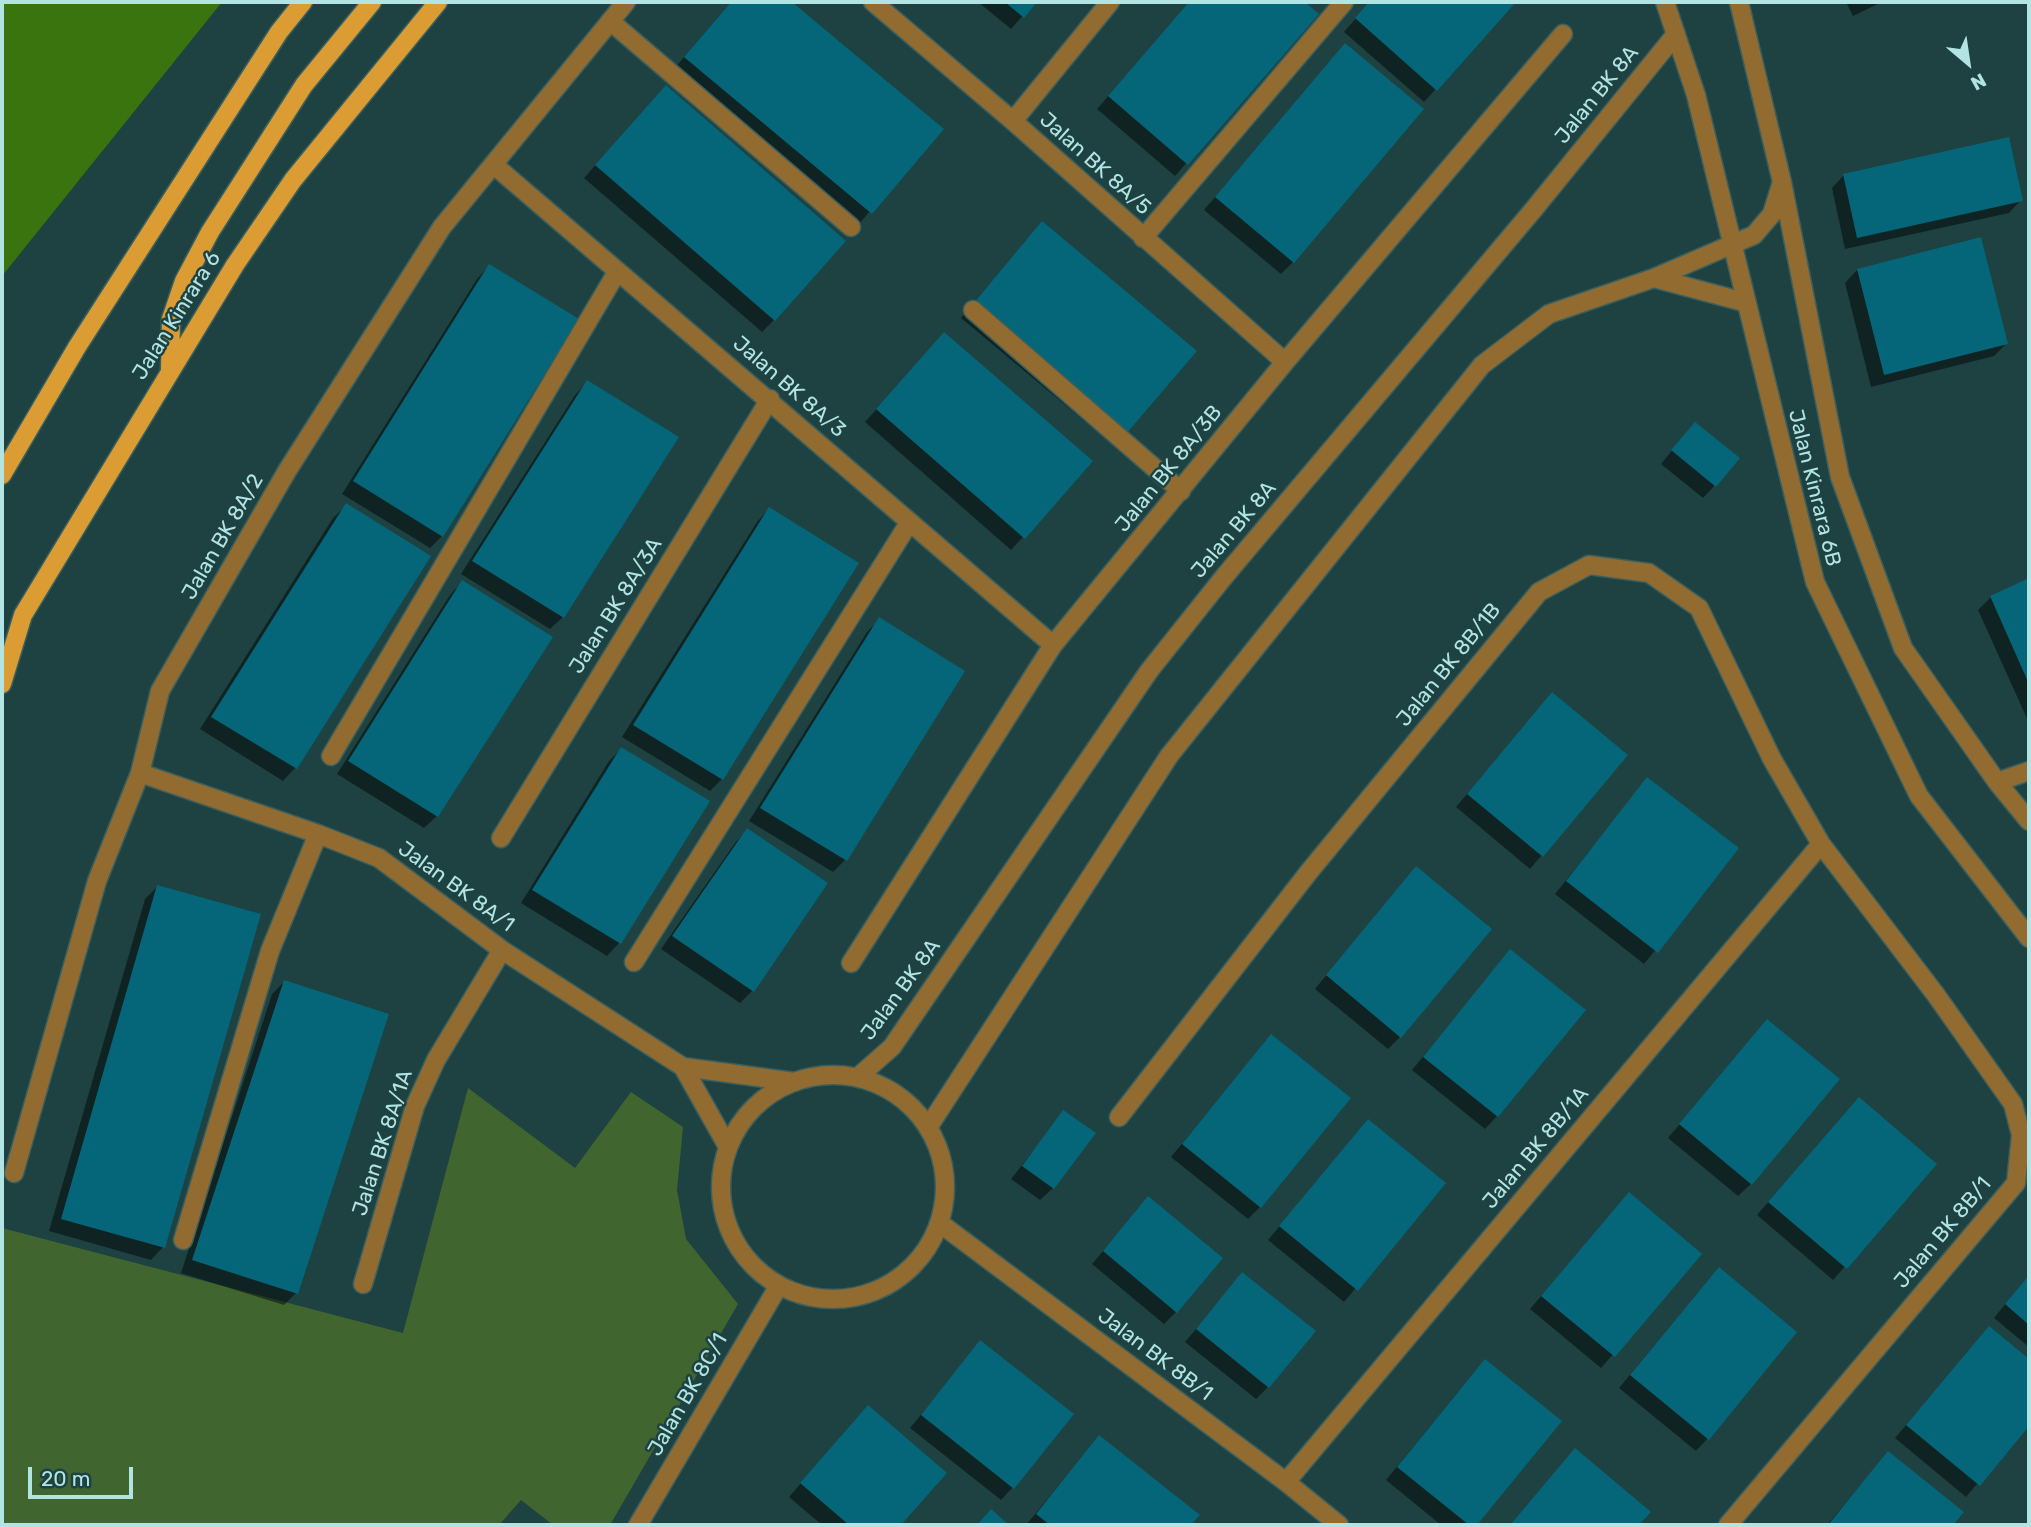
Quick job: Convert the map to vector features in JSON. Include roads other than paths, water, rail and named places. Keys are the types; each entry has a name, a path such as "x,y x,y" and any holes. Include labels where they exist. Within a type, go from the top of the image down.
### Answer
{"main road":[{"path":"2,475 92,324 279,32 303,2"},
{"path":"170,370 171,319 184,281 210,232 304,85 372,2"},
{"name":"Jalan Kinrara 6","path":"2,684 23,615 235,265 293,180 438,2"}],"street":[{"name":"Jalan BK 8A/2","path":"14,1173 97,881 141,773 160,691 281,482 442,227 626,2"},
{"name":"Jalan BK 8A/5","path":"873,2 1013,121 1285,362"},
{"path":"1013,121 1110,2"},
{"path":"1143,238 1344,2"},
{"name":"Jalan Kinrara 6B","path":"1665,2 1696,95 1744,302 1815,582 1919,796 2029,938"},
{"name":"Jalan Kinrara 6B","path":"1739,2 1782,182 1844,489 1903,648 1997,782 2029,821"},
{"path":"610,21 851,227"},
{"name":"Jalan BK 8A/3B","path":"851,963 1053,645 1285,362 1563,34"},
{"name":"Jalan BK 8A","path":"858,1077 892,1047 1149,671 1223,578 1517,230 1675,34"},
{"name":"Jalan BK 8A/3","path":"494,165 770,399 909,523 1053,645"},
{"path":"929,1126 1169,756 1482,365 1549,314 1654,278 1754,235 1772,215 1782,182"},
{"path":"331,756 617,272"},
{"path":"1654,278 1744,302"},
{"path":"973,310 1181,491"},
{"name":"Jalan BK 8A/3A","path":"501,838 770,399"},
{"path":"634,962 909,523"},
{"name":"Jalan BK 8B/1B","path":"1119,1117 1308,873 1539,592 1589,565 1649,573 1699,608 1772,759 1821,844"},
{"path":"1997,782 2029,771"},
{"name":"Jalan BK 8A/1","path":"141,773 379,858 502,950 683,1067 795,1082"},
{"path":"183,1240 270,951 318,834"},
{"name":"Jalan BK 8B/1A","path":"1286,1482 1821,844"},
{"name":"Jalan BK 8B/1","path":"1728,1525 2016,1183 2021,1135 2013,1104 1936,995 1821,844"},
{"name":"Jalan BK 8A/1A","path":"363,1284 415,1107 436,1060 502,950"},
{"name":"Jalan BK 8A/1","path":"683,1067 728,1147"},
{"path":"827,1075 858,1077 886,1087 910,1104 929,1126 940,1149 946,1173 947,1199 941,1224 915,1266 874,1293 825,1301 778,1287 752,1267 733,1241 722,1211 720,1179 728,1147 751,1111 766,1097 795,1082 827,1075"},
{"name":"Jalan BK 8B/1","path":"941,1224 1286,1482 1339,1525"},
{"name":"Jalan BK 8C/1","path":"638,1525 778,1287"}]}
